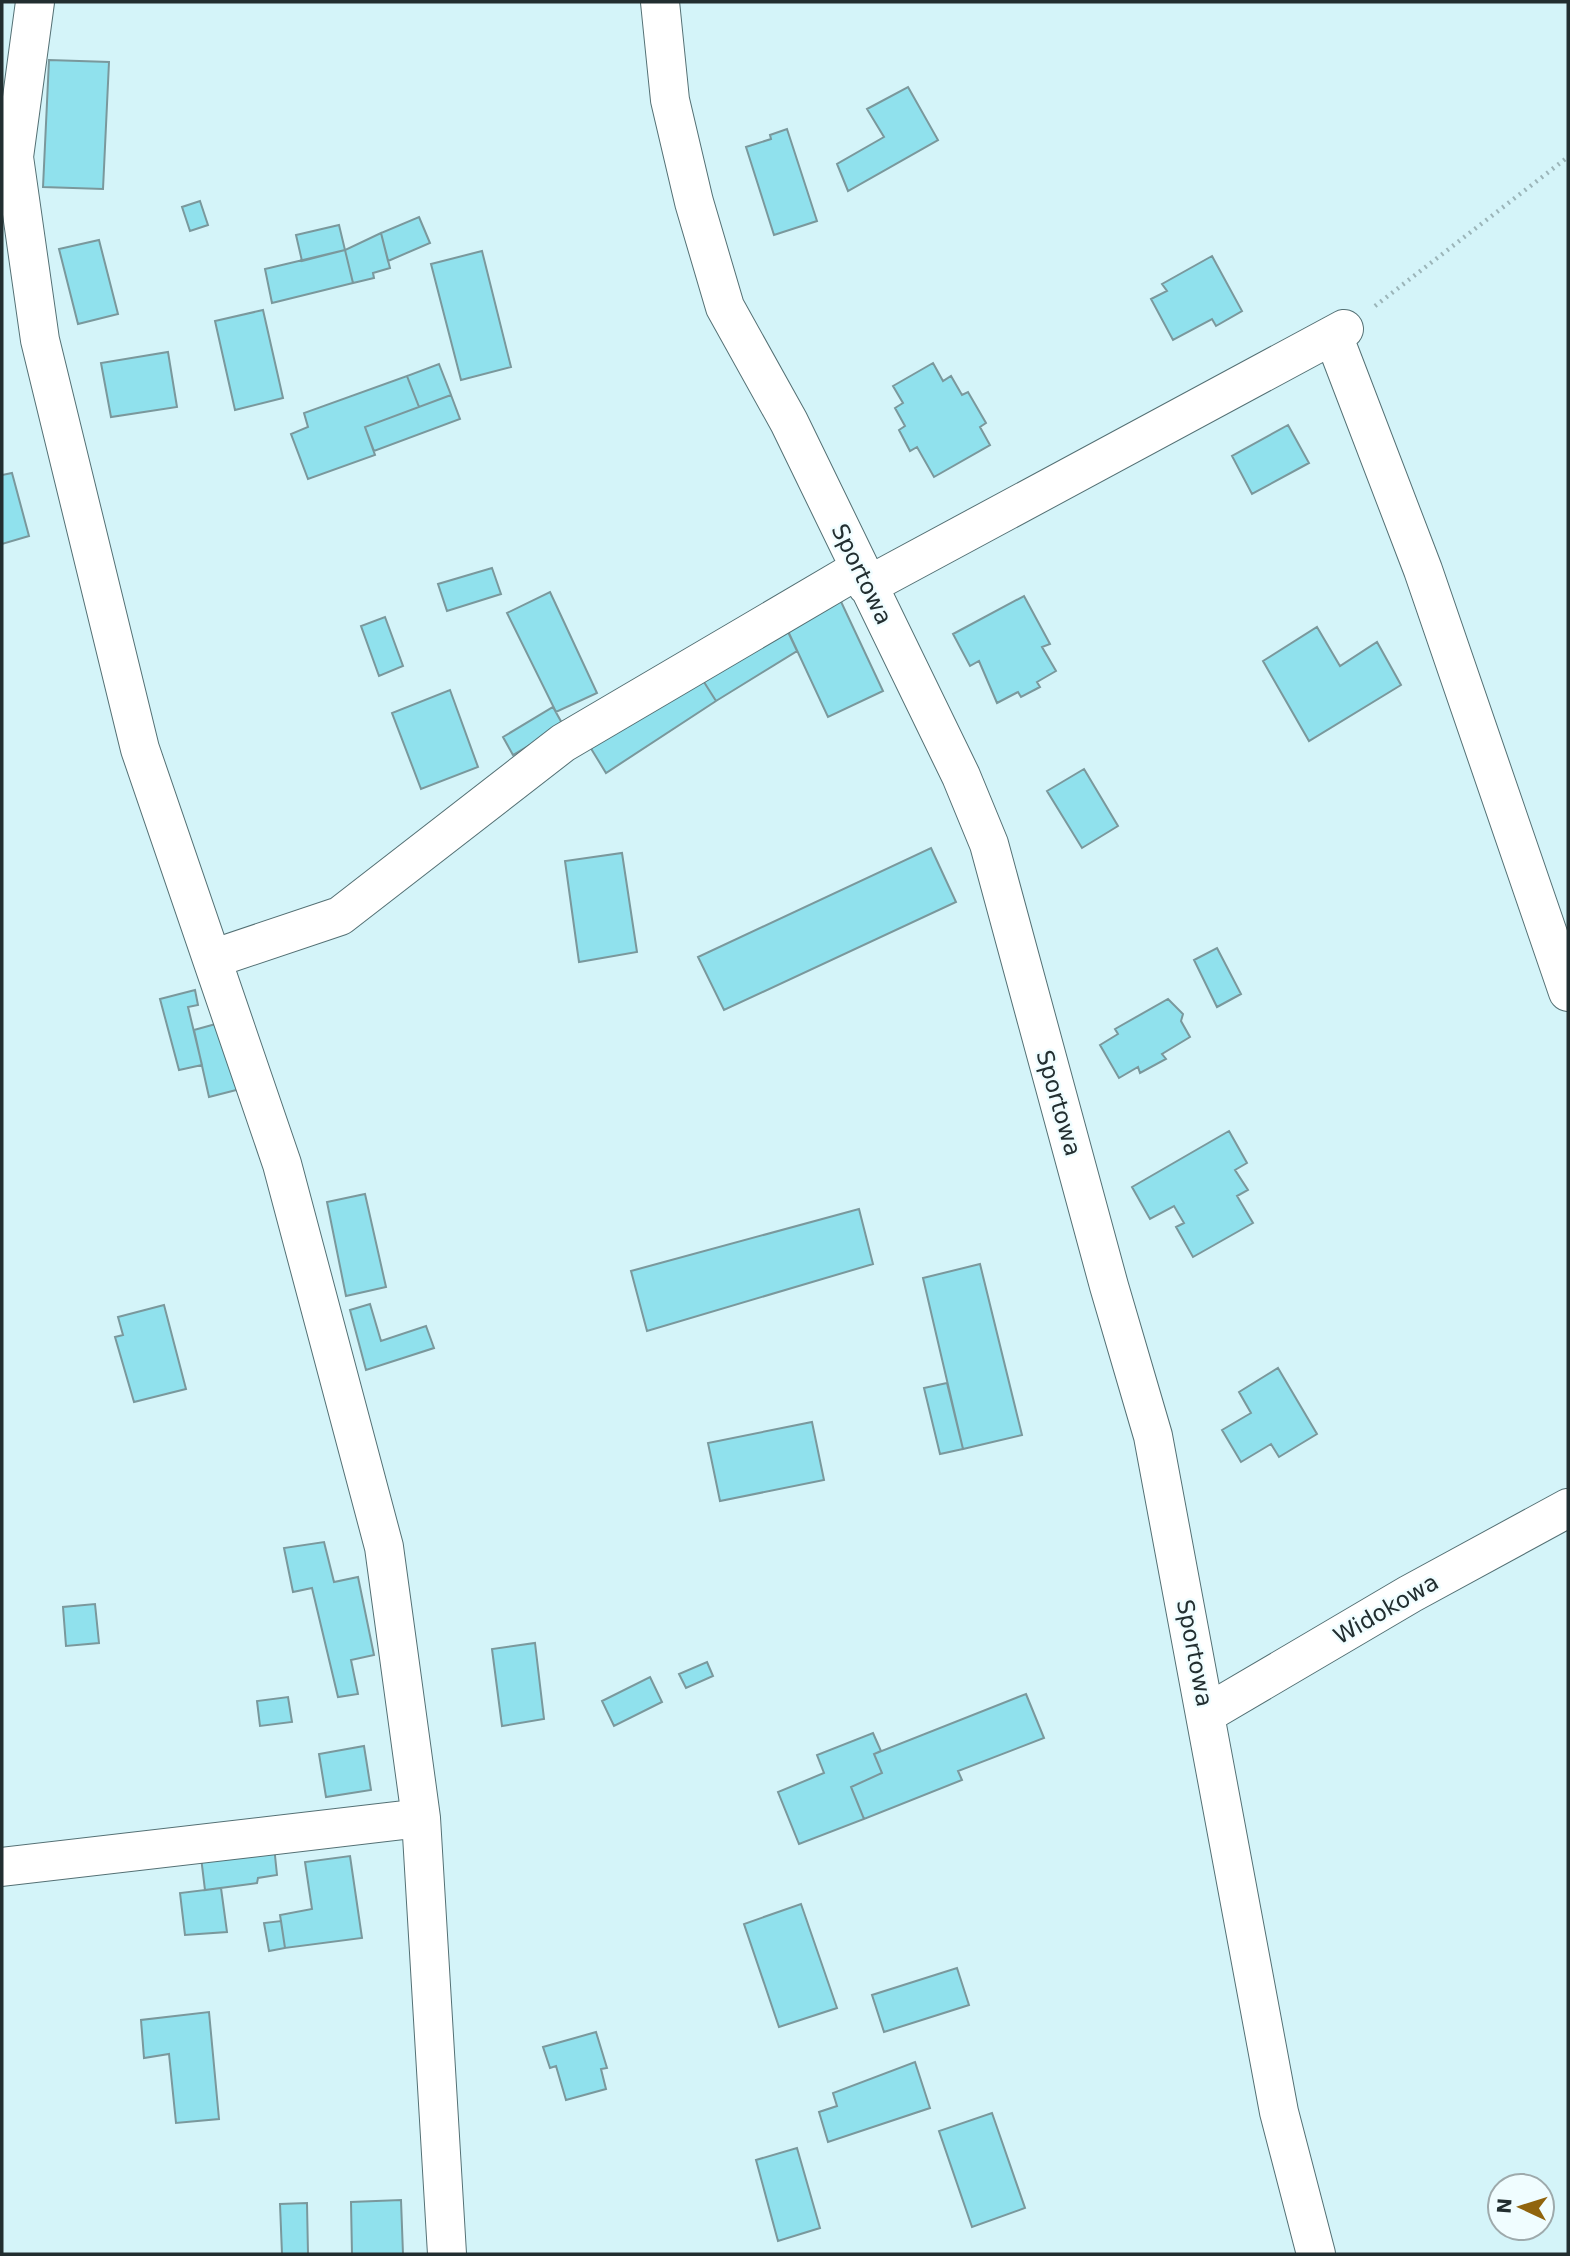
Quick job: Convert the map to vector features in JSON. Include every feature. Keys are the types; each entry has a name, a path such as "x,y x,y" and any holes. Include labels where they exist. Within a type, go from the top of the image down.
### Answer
{"street":[{"path":"35,2 15,157 40,340 140,749 282,1164 384,1547 421,1818 447,2254"},
{"name":"Sportowa","path":"660,2 670,100 694,202 725,307 789,422 961,776 989,844 1108,1286 1153,1436 1279,2112 1316,2254"},
{"path":"212,959 341,916 564,743 863,578 1338,332 1568,992"},
{"name":"Widokowa","path":"1206,1714 1410,1594 1568,1508"},
{"path":"2,1867 421,1818"}],"path":[{"path":"1338,332 1568,157"}],"building":[{"path":"49,60 109,62 103,189 43,187"},
{"path":"908,87 938,140 848,191 837,164 884,137 867,109"},
{"path":"787,129 817,221 774,235 746,147 771,139 770,135"},
{"path":"200,201 208,225 190,231 182,207"},
{"path":"419,217 430,243 388,261 381,233"},
{"path":"339,225 345,250 302,261 296,235"},
{"path":"381,233 390,268 373,273 374,278 353,283 345,250"},
{"path":"99,240 118,314 78,324 59,249"},
{"path":"345,250 353,283 272,303 265,269"},
{"path":"482,251 511,367 461,380 431,264"},
{"path":"1212,256 1242,311 1216,326 1212,319 1173,340 1151,299 1167,291 1162,284"},
{"path":"263,310 283,398 235,410 215,321"},
{"path":"168,352 177,407 111,417 101,363"},
{"path":"933,363 943,381 951,376 962,395 968,392 986,423 980,427 990,445 934,477 917,447 910,451 899,430 905,426 895,408 903,403 893,386"},
{"path":"439,364 451,395 419,407 407,376"},
{"path":"407,376 419,407 365,427 375,455 308,479 291,434 308,427 304,413"},
{"path":"451,395 460,419 374,451 365,427"},
{"path":"1288,425 1309,463 1252,494 1232,456"},
{"path":"12,473 29,536 2,544 2,475"},
{"path":"492,568 501,594 447,611 438,584"},
{"path":"836,591 883,691 828,717 781,616"},
{"path":"550,592 597,693 556,712 507,613"},
{"path":"1024,596 1050,644 1042,647 1056,671 1037,682 1040,687 1021,697 1018,692 997,703 979,661 970,666 953,634"},
{"path":"385,617 403,666 379,676 361,626"},
{"path":"781,617 797,651 716,701 697,671"},
{"path":"1317,627 1340,666 1377,642 1401,685 1309,741 1263,661"},
{"path":"697,671 716,701 606,773 587,742"},
{"path":"450,690 478,767 421,789 392,713"},
{"path":"553,707 563,725 513,755 503,737"},
{"path":"1084,769 1118,826 1082,848 1047,791"},
{"path":"931,848 956,902 724,1010 698,957"},
{"path":"622,853 637,952 579,962 565,861"},
{"path":"1217,948 1241,994 1217,1007 1194,960"},
{"path":"195,990 198,1005 188,1007 202,1065 179,1070 160,999"},
{"path":"1168,999 1183,1014 1181,1021 1190,1037 1162,1054 1166,1059 1140,1073 1138,1067 1119,1078 1100,1045 1118,1034 1115,1029"},
{"path":"230,1020 248,1087 209,1097 194,1030"},
{"path":"1229,1131 1247,1163 1235,1170 1248,1190 1237,1196 1253,1223 1193,1257 1176,1227 1184,1223 1174,1206 1150,1219 1132,1187"},
{"path":"365,1194 386,1287 346,1296 327,1202"},
{"path":"859,1209 873,1264 647,1331 631,1271"},
{"path":"980,1264 1022,1435 963,1449 923,1278"},
{"path":"370,1304 381,1341 426,1326 434,1348 366,1370 350,1310"},
{"path":"164,1305 186,1389 134,1402 115,1337 123,1335 118,1317"},
{"path":"1278,1368 1317,1434 1279,1457 1271,1444 1241,1462 1222,1430 1251,1413 1239,1392"},
{"path":"947,1383 963,1449 940,1454 924,1388"},
{"path":"812,1422 824,1480 720,1501 708,1443"},
{"path":"324,1542 334,1582 358,1577 374,1655 351,1660 358,1694 338,1697 312,1588 293,1592 284,1548"},
{"path":"95,1604 99,1643 66,1646 63,1607"},
{"path":"535,1643 544,1719 502,1726 492,1649"},
{"path":"707,1662 713,1676 686,1688 679,1674"},
{"path":"650,1677 662,1702 614,1726 602,1701"},
{"path":"1026,1694 1044,1738 958,1771 962,1780 864,1819 851,1787 882,1773 874,1754"},
{"path":"288,1697 292,1722 260,1726 257,1701"},
{"path":"873,1733 881,1751 874,1754 882,1773 851,1787 864,1819 799,1844 778,1792 824,1773 817,1755"},
{"path":"364,1746 371,1790 326,1797 319,1754"},
{"path":"274,1846 277,1875 258,1878 257,1883 205,1890 201,1857"},
{"path":"350,1856 362,1938 285,1948 280,1915 312,1909 305,1862"},
{"path":"221,1888 227,1932 185,1935 180,1893"},
{"path":"801,1904 837,2008 779,2027 744,1924"},
{"path":"281,1921 285,1948 269,1951 264,1923"},
{"path":"957,1968 969,2005 884,2032 872,1995"},
{"path":"209,2012 219,2119 176,2123 169,2054 144,2058 141,2020"},
{"path":"596,2032 607,2068 601,2069 606,2089 566,2100 556,2066 550,2068 543,2047"},
{"path":"915,2062 930,2108 828,2142 819,2112 837,2106 833,2093"},
{"path":"992,2113 1025,2208 972,2227 939,2131"},
{"path":"797,2148 820,2228 778,2241 756,2160"},
{"path":"401,2200 403,2254 352,2254 351,2202"},
{"path":"307,2203 308,2254 282,2254 280,2204"}]}
